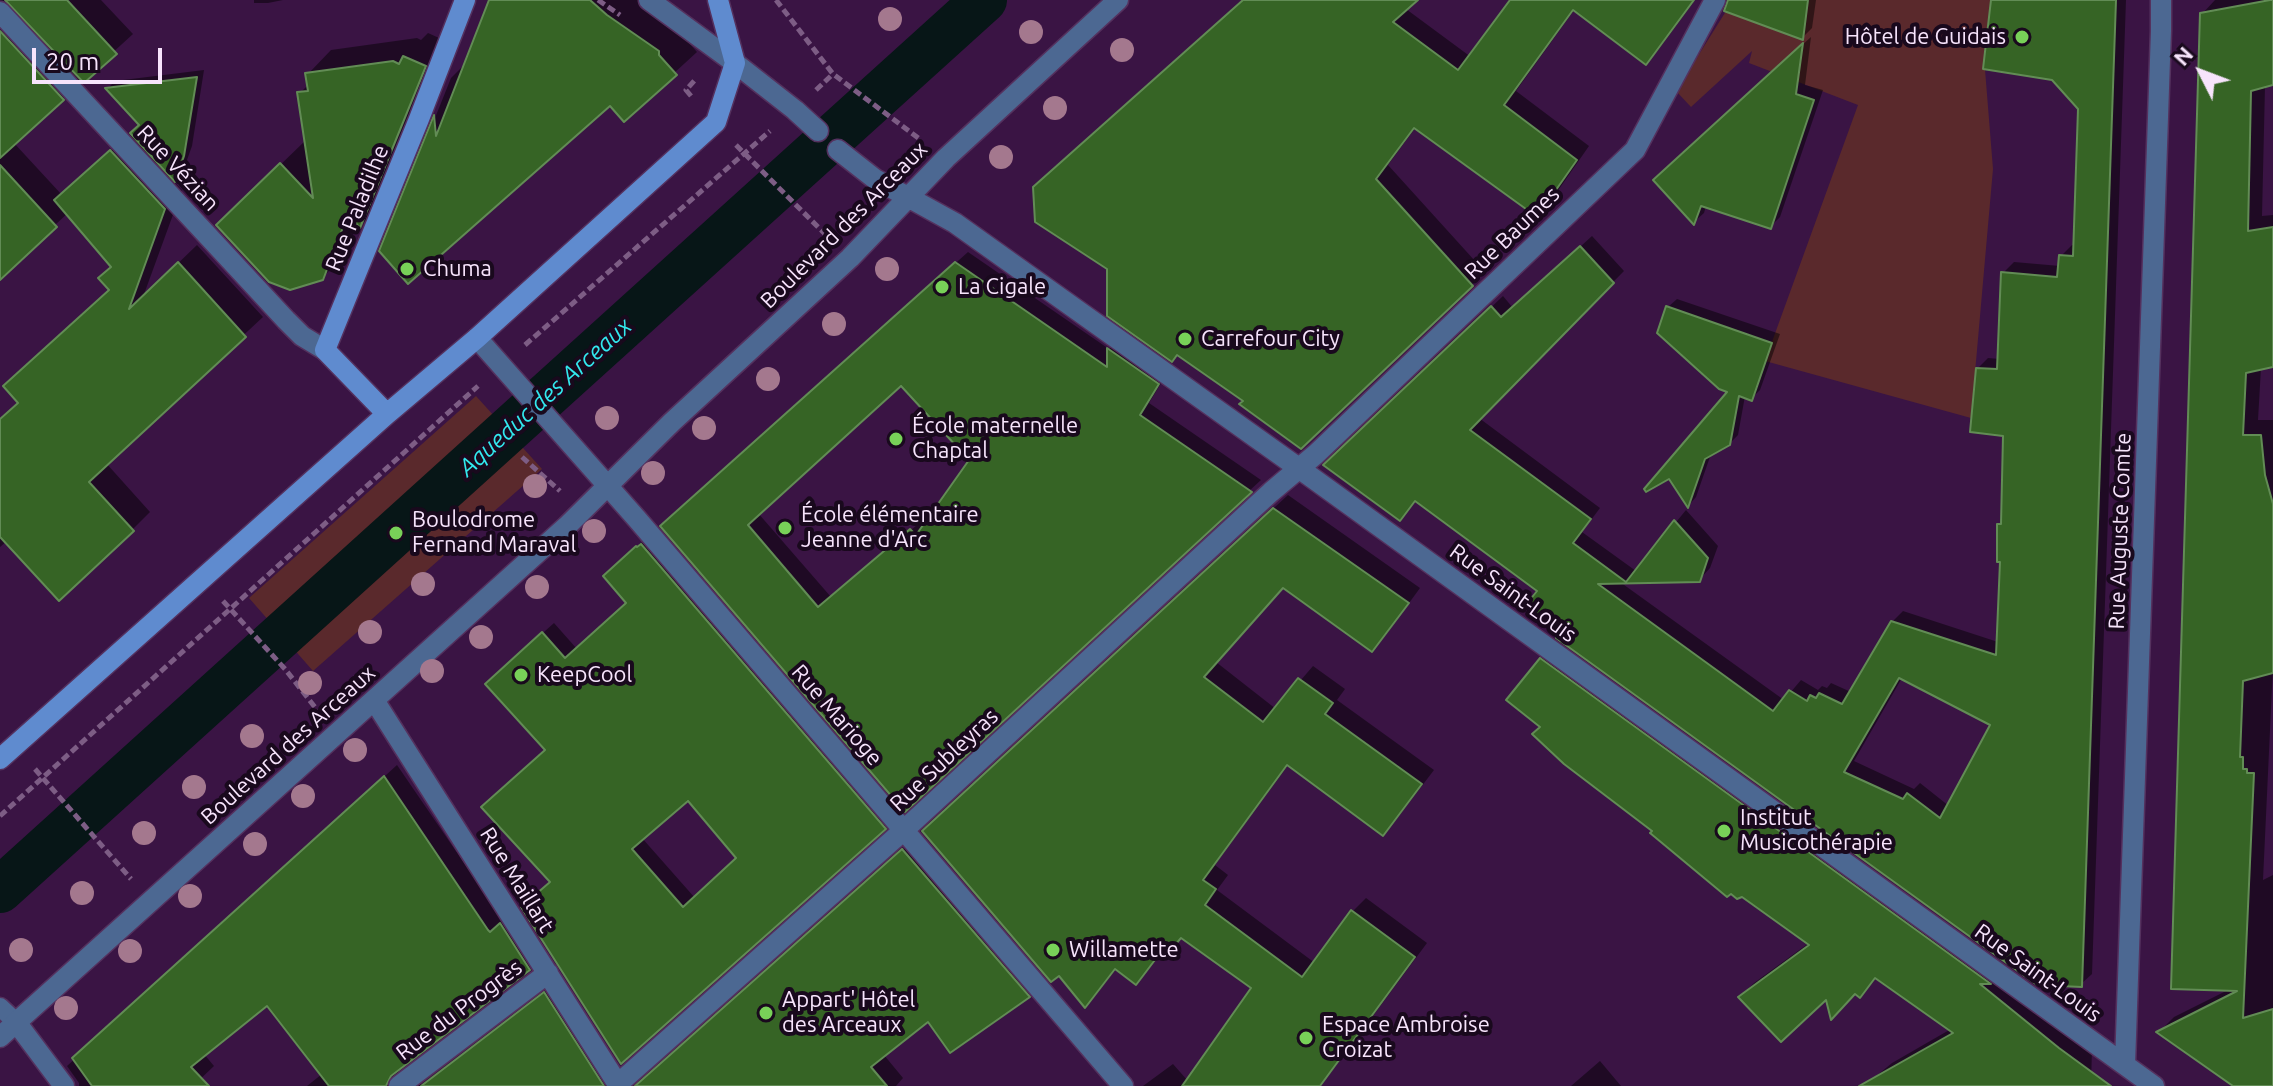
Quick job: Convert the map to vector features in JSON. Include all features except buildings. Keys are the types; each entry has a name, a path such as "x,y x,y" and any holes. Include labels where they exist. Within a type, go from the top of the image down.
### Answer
{"street":[{"name":"Rue Paladilhe","path":"325,350 465,0"},
{"path":"649,0 735,63 818,131"},
{"path":"7,752 387,414 477,338 716,122 735,63 718,0"},
{"name":"Boulevard des Arceaux","path":"0,1037 582,512 672,422 850,258 946,158 1118,0"},
{"name":"Rue Baumes","path":"1300,469 1635,150 1715,0"},
{"name":"Rue Auguste Comte","path":"2125,1064 2161,0"},
{"name":"Rue Vézian","path":"0,12 286,320 302,336 325,350"},
{"name":"Rue Saint-Louis","path":"838,150 875,179 955,223 2154,1086"},
{"path":"477,338 606,486"},
{"path":"325,350 387,414"},
{"name":"Rue Subleyras","path":"618,1085 904,830 1271,492 1300,469"},
{"name":"Rue Marioge","path":"606,486 1123,1086"},
{"name":"Rue Maillart","path":"374,700 618,1085"},
{"name":"Rue du Progrès","path":"399,1086 548,973"},
{"path":"16,1022 64,1086"}],"lane":[{"path":"0,1007 16,1022"}],"path":[{"path":"776,0 833,74 946,158"},
{"path":"0,816 502,365 833,74"},
{"path":"744,154 850,258"},
{"path":"522,457 582,512"},
{"path":"203,578 285,669 336,734"},
{"path":"7,752 42,778 150,901"}],"shaded area":[{"path":"1733,0 1803,39 1808,0 1991,0 1984,57 1993,169 1971,418 1765,361 1858,105 1749,63 1752,51 1691,107 1676,91"},
{"name":"Boulodrome Fernand Maraval","path":"476,396 542,469 313,671 249,598"}],"waterway":[{"name":"Aqueduc des Arceaux","path":"0,890 984,0"}],"place":[{"name":"Hôtel de Guidais","path":"2022,37"},
{"name":"Chuma","path":"407,269"},
{"name":"La Cigale","path":"942,287"},
{"name":"Carrefour City","path":"1185,339"},
{"name":"École maternelle Chaptal","path":"896,439"},
{"name":"École élémentaire Jeanne d'Arc","path":"785,528"},
{"name":"Boulodrome Fernand Maraval","path":"396,533"},
{"name":"KeepCool","path":"521,675"},
{"name":"Institut Musicothérapie","path":"1724,831"},
{"name":"Willamette","path":"1053,950"},
{"name":"Appart' Hôtel des Arceaux","path":"766,1013"},
{"name":"Espace Ambroise Croizat","path":"1306,1038"}]}
